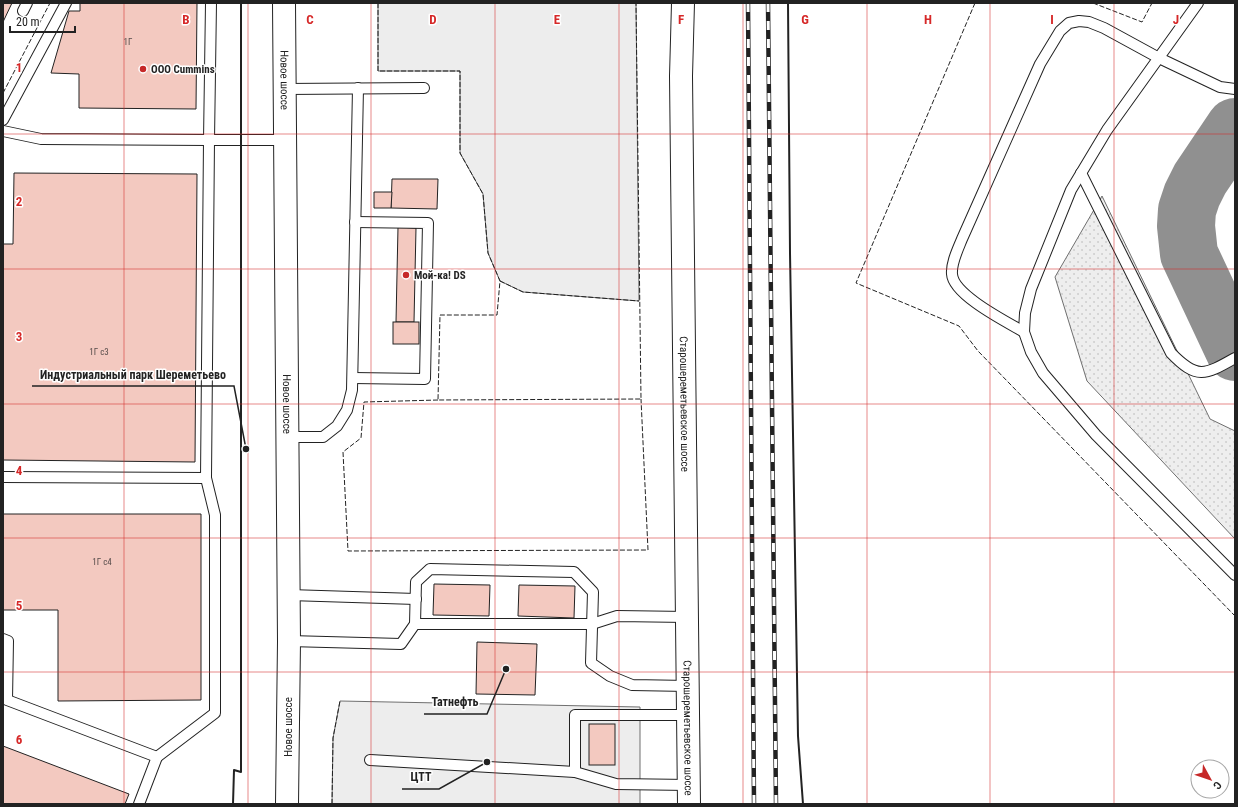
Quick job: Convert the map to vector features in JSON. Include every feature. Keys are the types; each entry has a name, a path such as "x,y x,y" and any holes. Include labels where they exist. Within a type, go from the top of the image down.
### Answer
{"main road":[{"name":"Новое шоссе","path":"284,3 289,596 287,804"},
{"name":"Старошереметьевское шоссе","path":"683,3 681,76 689,794"}],"lane":[{"path":"3,120 66,3"},
{"path":"139,804 157,756 215,713 215,515 206,478 211,3"},
{"path":"1198,3 1107,130 1071,190 1031,289 1025,313 1024,332 1031,352 1043,373 1096,435 1235,575"},
{"path":"1024,332 971,300 954,284 952,274 955,258 962,239 1040,64 1060,31 1070,23 1079,21 1089,22 1104,28 1159,58 1220,87 1235,89"},
{"path":"285,88 424,88"},
{"path":"288,437 323,437 337,426 347,410 352,390 358,88"},
{"path":"3,131 40,139 286,140"},
{"path":"1081,172 1171,353 1185,367 1201,372 1216,370 1235,358"},
{"path":"353,378 425,379 428,230 428,223 355,222"},
{"path":"3,477 206,478"},
{"path":"289,641 401,644 414,624 416,582 430,569 574,572 593,592 591,663 610,676 632,685 688,686"},
{"path":"289,596 416,599"},
{"path":"414,624 592,624 617,616 687,617"},
{"path":"3,639 8,641 7,700 157,756"},
{"path":"575,772 575,715 688,715"},
{"path":"370,760 575,772 616,784 689,794"}],"shaded area":[{"path":"378,3 636,3 639,301 523,292 500,281 488,253 483,194 460,153 460,71 378,71"},
{"path":"1102,196 1210,419 1235,431 1235,539 1087,381 1055,277"},
{"path":"340,701 640,707 640,804 332,804 333,738"}],"building":[{"path":"3,3 12,3 3,22"},
{"path":"80,3 197,3 196,109 79,108 79,74 51,73 69,11 80,11"},
{"path":"14,173 197,174 195,462 3,460 3,244 13,244"},
{"path":"392,179 438,179 437,209 391,208"},
{"path":"374,192 392,192 391,208 374,208"},
{"name":"Мой-ка! DS","path":"398,227 416,228 414,322 396,322"},
{"path":"393,322 419,322 419,344 393,344"},
{"path":"3,514 201,514 201,700 58,701 58,610 3,610"},
{"path":"434,584 490,585 489,616 433,615"},
{"path":"519,585 575,586 574,618 518,616"},
{"path":"477,642 537,644 535,695 476,694"},
{"path":"589,724 615,724 615,765 589,765"},
{"path":"3,746 129,794 125,804 3,804"}],"taxiway":[{"path":"1235,127 1200,179 1192,195 1187,210 1186,226 1189,254 1235,352"}],"railway":[{"path":"748,3 754,804"},
{"path":"768,3 776,804"}],"fence":[{"path":"3,93 50,3"},
{"path":"378,3 378,71 460,71 460,153 483,194 488,253 500,281 497,315 440,315 438,400 641,399 636,3"},
{"path":"975,3 856,283 959,326 978,351 1235,616"},
{"path":"1093,3 1142,22 1152,3"},
{"path":"500,281 523,292 639,301"},
{"path":"438,400 364,402 361,438 343,452 348,551 648,550 641,399"},
{"path":"332,804 333,738 340,701"}],"wall":[{"path":"233,804 234,770 241,772 241,3"},
{"path":"788,3 790,253 798,736 803,804"}],"place":[{"name":"OOO Cummins","path":"143,69"},
{"name":"Мой-ка! DS","path":"406,275"},
{"name":"Индустриальный парк Шереметьево","path":"246,449"},
{"name":"Татнефть","path":"506,669"},
{"name":"ЦТТ","path":"487,762"}]}
